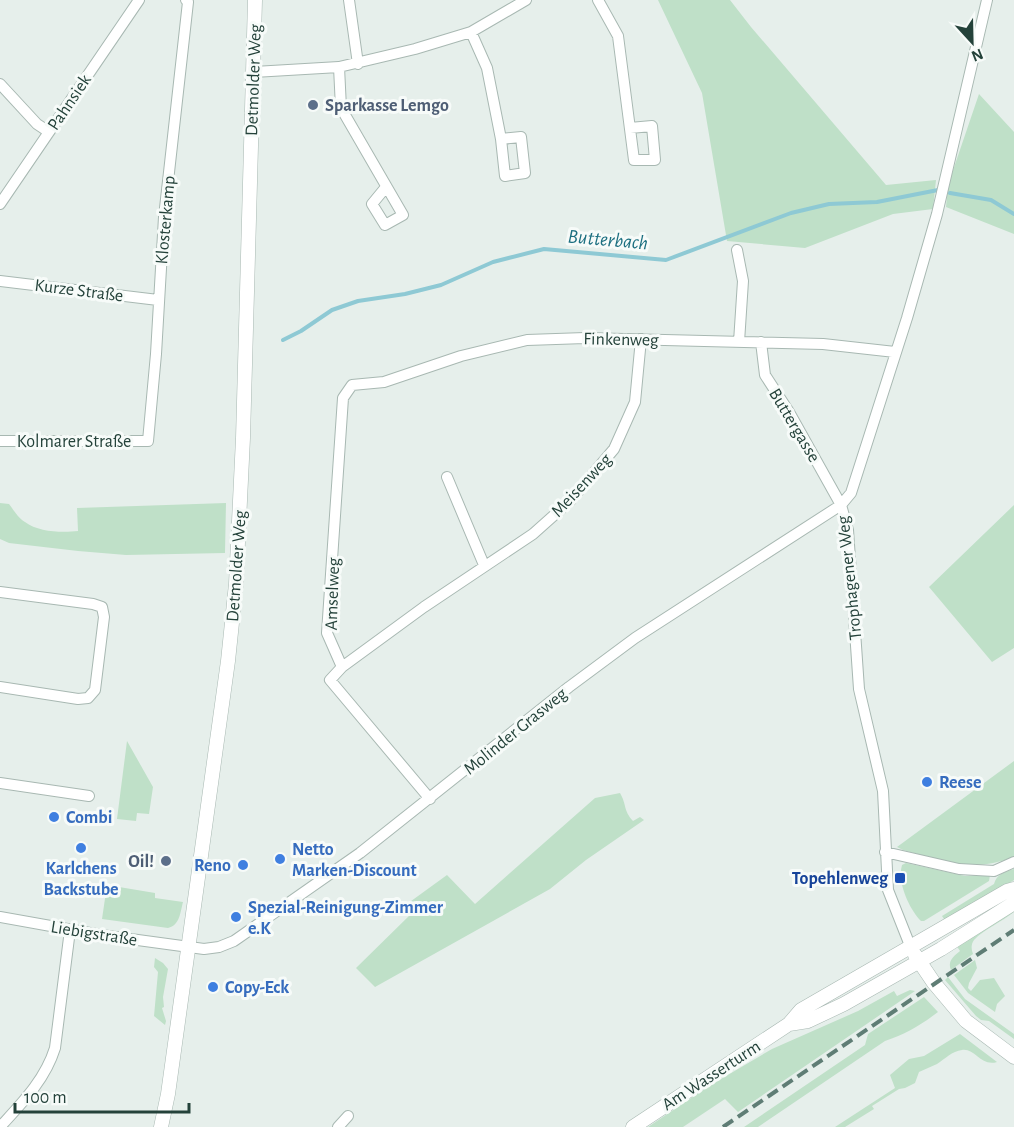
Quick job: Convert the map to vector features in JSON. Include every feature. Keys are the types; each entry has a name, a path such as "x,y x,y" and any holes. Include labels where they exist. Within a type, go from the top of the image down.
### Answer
{"street":[{"name":"Pahnsiek","path":"0,204 139,0"},
{"name":"Klosterkamp","path":"148,441 164,217 188,2 186,0"},
{"name":"Detmolder Weg","path":"161,1127 170,1083 228,661 236,584 243,438 255,0"},
{"path":"349,0 358,64"},
{"path":"253,72 339,67 415,49 471,32 526,0"},
{"path":"598,0 618,36 630,128"},
{"name":"Trophagener Weg","path":"987,0 937,214 907,318 851,493 841,505 848,530 859,689 883,791 888,890 911,948 947,1000 966,1021 1014,1057"},
{"path":"471,32 487,68 501,139"},
{"path":"339,67 341,108 386,186"},
{"path":"0,84 37,124 49,132"},
{"path":"737,250 743,281 739,342"},
{"name":"Kurze Straße","path":"0,281 158,300"},
{"name":"Finkenweg","path":"352,385 384,382 461,356 527,340 641,339 823,344 895,352"},
{"name":"Meisenweg","path":"342,667 484,565 533,534 570,501 614,449 635,402 641,339"},
{"name":"Buttergasse","path":"761,342 765,375 789,412 841,505"},
{"name":"Amselweg","path":"342,667 327,633 343,398 352,385"},
{"name":"Kolmarer Straße","path":"0,441 148,441"},
{"path":"447,477 484,565"},
{"name":"Molinder Grasweg","path":"189,945 211,948 234,941 360,853 569,687 635,638 841,505"},
{"path":"0,592 93,604 102,607 104,617 95,690 88,698 78,699 0,687"},
{"path":"342,667 330,680 430,799"},
{"path":"0,783 89,796"},
{"path":"885,852 959,869 994,871 1014,862"},
{"name":"Am Wasserturm","path":"633,1127 789,1024 801,1010 1014,889"},
{"name":"Am Wasserturm","path":"789,1024 808,1021 919,962 1014,903"},
{"name":"Liebigstraße","path":"0,917 161,944 189,945"},
{"path":"0,1127 32,1092 51,1062 55,1048 70,930"},
{"path":"338,1127 348,1116"}],"green space":[{"path":"658,0 730,0 886,185 936,180 933,209 893,214 805,248 727,241 702,93"},
{"path":"979,94 1014,132 1014,234 946,207 948,185"},
{"path":"0,503 9,504 20,518 30,525 43,530 65,532 78,531 77,508 226,503 225,553 126,555 9,543 0,539"},
{"path":"1014,505 1014,648 992,662 929,587"},
{"path":"127,741 153,787 149,814 137,813 136,821 117,819"},
{"path":"1014,761 1014,857 984,864 958,864 897,847"},
{"path":"620,793 633,821 640,817 644,820 586,860 550,889 375,987 356,968 412,913 407,904 447,875 475,904 595,798"},
{"path":"906,863 965,876 990,875 989,881 921,921 908,902 903,887 901,872 902,865"},
{"path":"1014,869 1014,880 946,922 942,916 994,884 1001,874"},
{"path":"107,885 155,893 155,898 183,902 179,918 168,928 102,919"},
{"path":"1014,908 1014,912 974,940 973,954 951,970 951,961 960,951 956,945"},
{"path":"155,958 168,969 163,997 164,1007 162,1008 165,1025 154,1016 158,972 154,967"},
{"path":"975,960 977,968 968,988 971,991 980,980 994,978 1005,996 997,1004 995,1012 968,993 954,975"},
{"path":"948,977 965,999 1014,1034 1014,1039 989,1021 981,1020 976,1016 945,980"},
{"path":"910,990 915,991 738,1112 725,1099 683,1127 648,1127 709,1086 772,1049 858,1011 894,991 897,996"},
{"path":"924,997 938,1012 926,1021 885,1041 758,1127 744,1127 865,1045 868,1034"},
{"path":"960,1034 997,1062 982,1060 967,1050 955,1052 919,1072 915,1083 899,1089 872,1106 874,1109 845,1127 835,1127 895,1088 890,1075 909,1059 924,1056"}],"waterway":[{"name":"Butterbach","path":"283,340 332,310 358,301 405,294 441,285 493,262 544,249 666,260 791,213 829,204 877,202 938,190"},
{"name":"Butterbach","path":"950,193 991,200 1014,214"}],"railway":[{"path":"723,1127 1014,930"}],"place":[{"name":"Sparkasse Lemgo","path":"313,105"},
{"name":"Reese","path":"927,782"},
{"name":"Combi","path":"54,817"},
{"name":"Karlchens Backstube","path":"81,848"},
{"name":"Netto Marken-Discount","path":"280,859"},
{"name":"Oil!","path":"166,861"},
{"name":"Reno","path":"243,865"},
{"name":"Topehlenweg","path":"900,878"},
{"name":"Spezial-Reinigung-Zimmer e.K","path":"236,917"},
{"name":"Copy-Eck","path":"213,987"}]}
